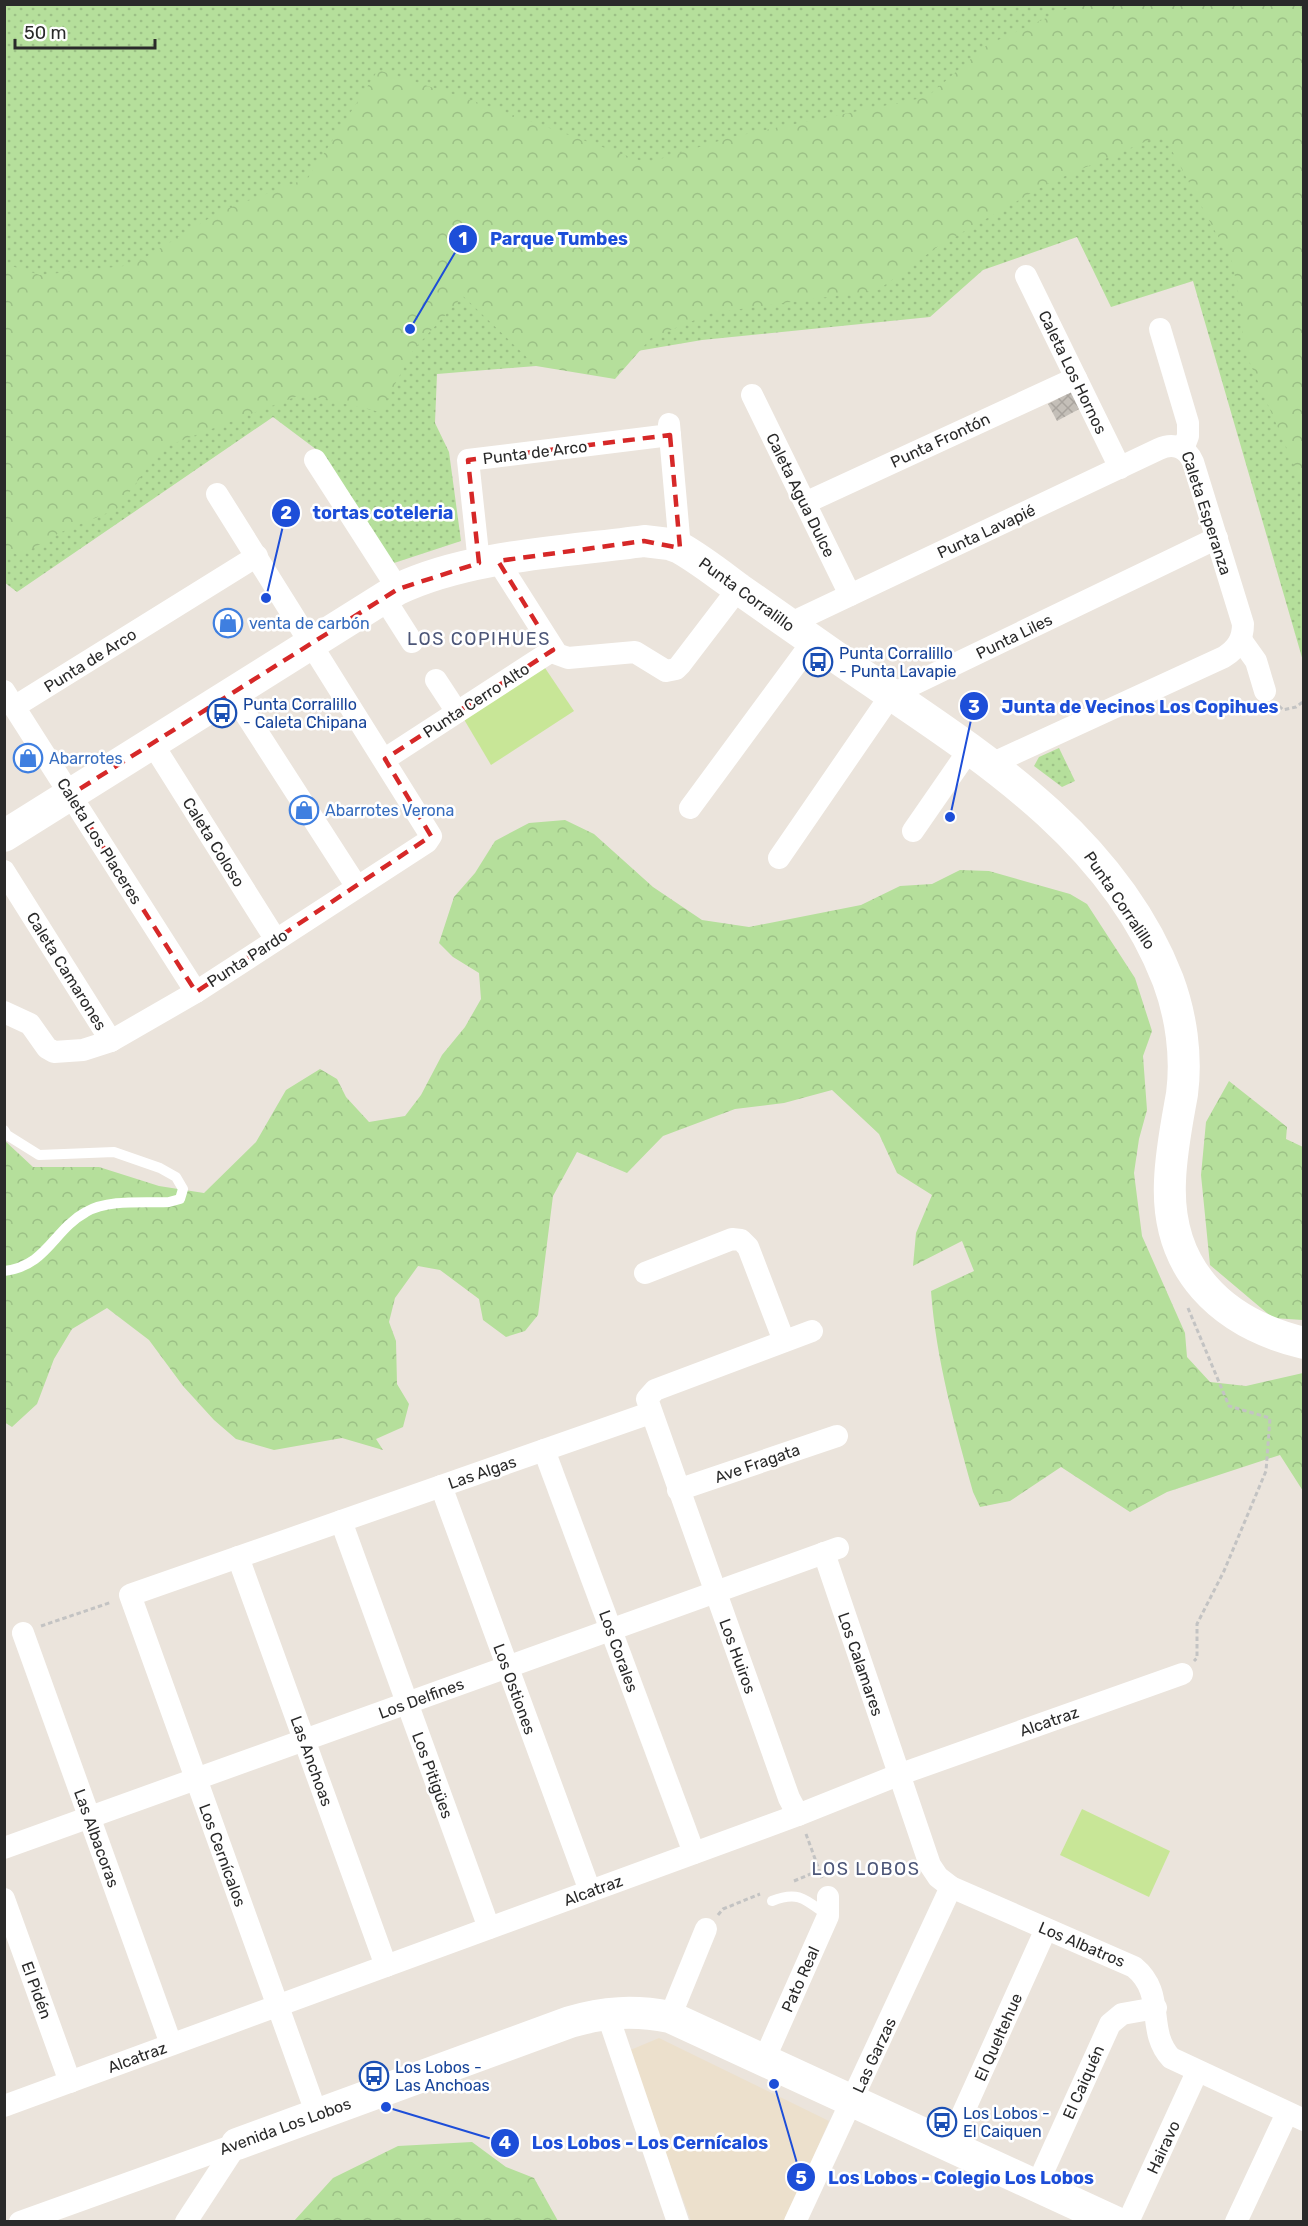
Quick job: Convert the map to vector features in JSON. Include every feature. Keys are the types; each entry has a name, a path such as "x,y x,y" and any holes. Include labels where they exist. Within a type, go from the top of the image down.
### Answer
{"street":[{"name":"Caleta Los Hornos","path":"1026,276 1120,468"},
{"name":"Caleta Esperanza","path":"1160,329 1188,423 1188,436 1183,449 1193,462 1243,624 1241,640 1256,661 1265,692"},
{"name":"Punta Frontón","path":"805,503 1076,378"},
{"name":"Caleta Agua Dulce","path":"752,394 850,595"},
{"name":"Punta de Arco","path":"489,562 468,460 669,430 680,548"},
{"name":"Punta Lavapié","path":"690,808 801,632 850,595 1164,446 1183,449"},
{"path":"315,460 391,593 412,642"},
{"path":"217,494 385,759"},
{"name":"Punta Liles","path":"779,858 891,695 1216,538"},
{"name":"Punta Corralillo","path":"4,836 391,593 436,573 489,562 644,541 669,544 680,548 979,758 1054,816 1098,863 1150,943 1168,982 1180,1028 1183,1052 1182,1092 1169,1182 1173,1221 1184,1258 1202,1287 1227,1310 1260,1329 1304,1343"},
{"name":"Punta de Arco","path":"9,699 256,556"},
{"path":"489,562 553,650 568,658 629,651 643,655 666,671 676,669 738,589"},
{"path":"913,831 979,758 1224,657 1241,640"},
{"name":"Punta Cerro Alto","path":"385,759 553,650"},
{"path":"436,680 457,712"},
{"path":"232,693 357,887"},
{"name":"Caleta Los Placeres","path":"9,699 196,992"},
{"name":"Caleta Coloso","path":"152,743 276,940"},
{"name":"Punta Pardo","path":"4,1012 30,1024 51,1051 83,1050 111,1041 196,992 427,842 431,836 385,759"},
{"name":"Caleta Camarones","path":"4,871 111,1041"},
{"path":"645,1273 732,1239 741,1240 748,1247 784,1341"},
{"path":"650,1413 647,1399 651,1392 812,1331"},
{"name":"Las Algas","path":"130,1595 650,1413"},
{"name":"Los Huiros","path":"650,1413 789,1798 798,1815"},
{"name":"Ave Fragata","path":"678,1490 837,1436"},
{"name":"Los Corales","path":"544,1450 694,1853"},
{"name":"Los Ostiones","path":"441,1486 590,1891"},
{"name":"Los Pitigües","path":"341,1521 489,1928"},
{"name":"Los Delfines","path":"4,1848 831,1550"},
{"name":"Los Calamares","path":"831,1550 898,1775"},
{"name":"Las Anchoas","path":"238,1557 386,1966"},
{"name":"Los Cernícalos","path":"130,1595 317,2115"},
{"name":"Las Albacoras","path":"23,1633 171,2044"},
{"name":"Alcatraz","path":"4,2106 798,1815 898,1775 1182,1674"},
{"name":"Los Albatros","path":"898,1775 930,1865 938,1877 951,1887 1134,1967 1147,1980 1156,2008 1160,2041 1171,2058 1295,2116"},
{"name":"Las Garzas","path":"795,2222 854,2100 951,1887"},
{"name":"El Pidén","path":"4,1899 70,2082"},
{"name":"Pato Real","path":"764,2060 828,1906"},
{"path":"670,2017 706,1929"},
{"name":"El Queltehue","path":"949,2144 1046,1929"},
{"name":"El Caiquén","path":"1037,2185 1110,2024 1122,2014 1156,2008"},
{"name":"Avenida Los Lobos","path":"20,2222 58,2214 237,2144 570,2022 607,2013 634,2012 670,2017 1115,2222"},
{"path":"607,2013 678,2222"},
{"name":"Hairavo","path":"1128,2222 1197,2072"},
{"path":"1236,2222 1295,2116"},
{"path":"186,2222 237,2144"}],"lane":[{"path":"4,1130 7,1136 39,1155 114,1152 160,1168 176,1177 183,1189 180,1198 169,1202 99,1206 84,1212 62,1232 41,1257 20,1269 4,1271"},
{"path":"772,1901 790,1894 828,1906"}],"path":[{"path":"1182,1674 1197,1658 1197,1623 1224,1571 1266,1472 1270,1418 1229,1406 1186,1304"},
{"path":"23,1633 130,1595"},
{"path":"798,1815 828,1906"}],"highlighted area":[{"path":"670,435 680,548 644,541 498,561 553,650 385,759 431,836 196,992 70,795 398,589 479,563 468,460"}],"shaded area":[{"path":"659,2038 829,2121 786,2221 691,2221 628,2051"}],"green space":[{"path":"4,5 1303,5 1303,661 1193,281 1111,307 1077,237 983,270 930,317 702,340 561,364 437,374 435,423 449,452 461,541 391,564 317,450 273,417 17,592 4,582"},
{"path":"1075,5 1303,5 1303,486 1243,347 1242,311 1230,252 1217,235 1163,134 1049,183 940,245 878,290 712,313 651,338 615,379 536,366 463,296 414,349 380,412 303,394 162,448 117,509 59,533 20,556 5,549 5,264 40,275 133,265 221,211 308,178 378,70 465,98 647,163 732,137 927,97 987,45"},
{"path":"543,665 574,711 491,765 462,716"},
{"path":"1059,748 1075,781 1062,787 1034,766 1039,757"},
{"path":"565,820 594,834 653,887 702,920 749,927 861,905 900,886 932,884 960,870 989,871 1070,894 1087,904 1135,978 1152,1031 1143,1056 1147,1110 1139,1139 1134,1173 1142,1236 1185,1333 1187,1357 1210,1382 1246,1386 1303,1373 1303,1491 1280,1455 1167,1492 1130,1512 1061,1467 1010,1501 980,1507 973,1492 947,1393 937,1342 931,1291 974,1271 962,1241 913,1266 916,1233 932,1195 897,1173 879,1134 832,1090 784,1103 735,1109 663,1136 627,1173 577,1152 553,1196 538,1315 525,1331 506,1337 483,1320 479,1299 440,1270 418,1266 395,1298 389,1322 396,1341 397,1384 409,1404 403,1427 376,1439 383,1450 342,1438 274,1450 236,1439 214,1420 183,1386 149,1340 107,1308 72,1329 54,1359 37,1404 12,1427 4,1422 4,1140 33,1167 99,1167 159,1186 204,1193 256,1142 286,1090 320,1069 337,1079 346,1097 369,1122 405,1116 421,1095 442,1055 465,1027 481,999 479,973 453,957 439,943 454,897 475,873 495,841 529,823"},
{"path":"1229,1081 1287,1127 1286,1139 1303,1147 1303,1320 1273,1318 1210,1265 1201,1175 1206,1122"},
{"path":"1082,1809 1170,1851 1149,1897 1060,1855"},
{"path":"472,2142 506,2167 534,2178 558,2221 294,2221 333,2178 398,2146"}],"building":[{"path":"1074,390 1083,407 1057,421 1048,404"}],"place":[{"name":"Parque Tumbes","path":"410,329"},
{"name":"tortas coteleria","path":"266,598"},
{"name":"venta de carbón","path":"228,623"},
{"name":"Punta Corralillo - Punta Lavapie","path":"818,662"},
{"name":"Punta Corralillo - Caleta Chipana","path":"222,713"},
{"name":"Abarrotes","path":"28,758"},
{"name":"Abarrotes Verona","path":"304,810"},
{"name":"Junta de Vecinos Los Copihues","path":"950,817"},
{"name":"Los Lobos - Las Anchoas","path":"374,2076"},
{"name":"Los Lobos - Colegio Los Lobos","path":"774,2084"},
{"name":"Los Lobos - Los Cernícalos","path":"386,2107"},
{"name":"Los Lobos - El Caiquen","path":"942,2122"}],"district":[{"name":"LOS COPIHUES","path":"479,639"},
{"name":"LOS LOBOS","path":"866,1869"}]}
